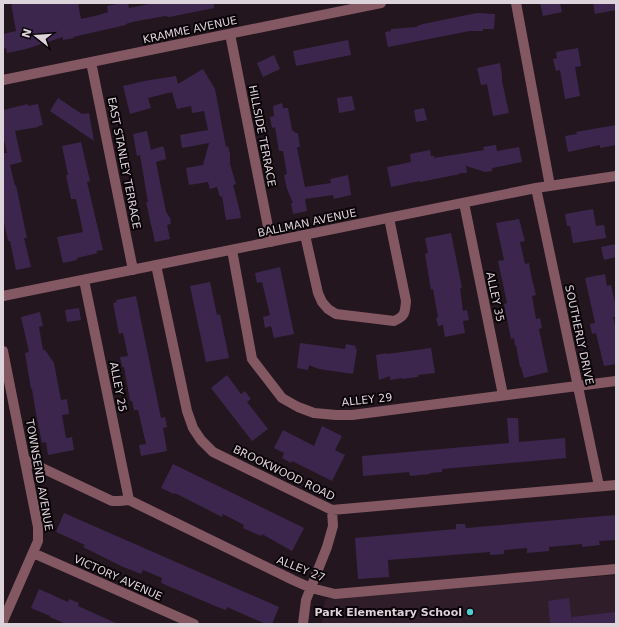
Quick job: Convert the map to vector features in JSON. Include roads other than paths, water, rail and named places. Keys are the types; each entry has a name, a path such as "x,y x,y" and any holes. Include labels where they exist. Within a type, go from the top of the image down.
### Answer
{"street":[{"name":"KRAMME AVENUE","path":"3,80 381,3"},
{"path":"516,3 550,186"},
{"name":"HILLSIDE TERRACE","path":"230,34 271,242"},
{"name":"EAST STANLEY TERRACE","path":"91,62 133,270"},
{"name":"BALLMAN AVENUE","path":"3,296 536,188 616,176"},
{"name":"SOUTHERLY DRIVE","path":"536,188 599,486"},
{"name":"ALLEY 35","path":"464,203 503,395"},
{"path":"305,235 318,293 322,302 328,309 336,314 394,321 402,317 405,311 406,301 389,218"},
{"name":"ALLEY 29","path":"232,250 252,359 282,398 298,407 314,412 336,415 352,415 616,381"},
{"name":"BROOKWOOD ROAD","path":"156,265 187,411 193,428 201,440 213,452 332,510 616,485"},
{"name":"ALLEY 25","path":"84,280 128,500"},
{"name":"TOWNSEND AVENUE","path":"3,351 38,527 38,540 3,621"},
{"name":"ALLEY 27","path":"25,460 112,501 128,500 293,580 311,588 335,594 616,569"},
{"path":"303,624 306,600 327,547 333,526 332,510"},
{"name":"VICTORY AVENUE","path":"33,553 194,624"}],"place":[{"name":"Park Elementary School","path":"470,612"}]}
